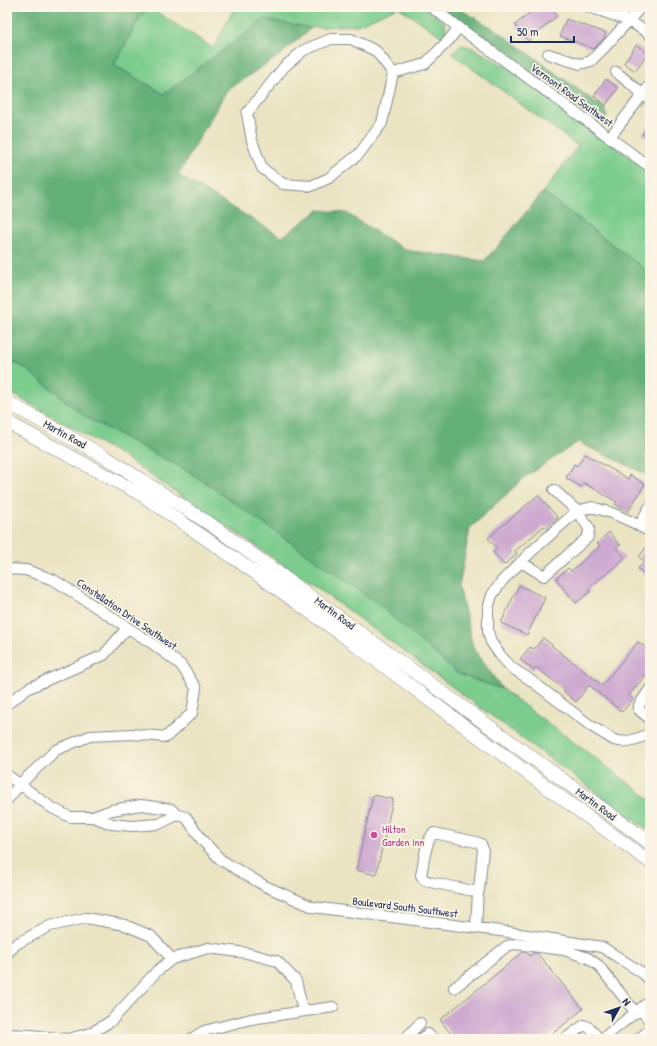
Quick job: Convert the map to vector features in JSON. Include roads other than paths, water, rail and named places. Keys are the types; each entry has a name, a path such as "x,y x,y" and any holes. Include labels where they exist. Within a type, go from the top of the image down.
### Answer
{"main road":[{"name":"Martin Road","path":"7,402 107,458 213,526 650,843"},
{"name":"Martin Road","path":"7,422 142,495 237,560 341,634 534,778 650,862"}],"street":[{"name":"Vermont Road Southwest","path":"431,7 650,166"},
{"path":"589,7 616,16 642,28 650,35"},
{"path":"548,54 580,64 590,61 604,48 641,7"},
{"path":"393,73 425,64 449,40 459,27"},
{"path":"331,39 351,39 376,51 393,73 382,123 359,154 329,178 311,186 283,184 262,168 252,141 247,113 284,67 304,50 331,39"},
{"path":"616,72 646,97"},
{"path":"610,137 646,97 650,85"},
{"path":"521,562 544,576 588,537 589,528 577,511 554,490"},
{"path":"646,530 612,513 592,507 577,511 511,571 498,586 492,595 488,608 488,631 491,642 512,668 591,726 617,742 628,741 650,733"},
{"path":"646,530 643,518 650,507"},
{"name":"Constellation Drive Southwest","path":"7,569 26,570 54,580 152,644 181,665 196,688 192,714 166,737 132,734 90,736 56,750 20,784 7,800"},
{"path":"7,704 29,688 104,655 127,628"},
{"path":"650,689 640,704 638,710 650,719"},
{"path":"7,775 52,808 70,817 93,817 112,824 145,826 159,824 177,815"},
{"name":"Boulevard South Southwest","path":"93,817 112,810 141,805 171,809 177,815 186,817 202,840 221,860 265,886 313,907 476,928 602,947 644,974 650,981"},
{"path":"476,928 483,849 481,844 434,833 430,836 421,875 424,880 478,892"},
{"path":"7,954 16,944 50,926 86,918 125,925 150,936 172,958"},
{"path":"454,988 507,946 515,944 564,950 588,958 598,965 638,1011 650,1021"},
{"path":"7,1034 68,1039 91,1033 111,1021 157,971 172,958 208,948 247,952 277,962 296,981 303,1011"},
{"path":"565,1039 584,1025 590,1028 601,1039 650,1001"},
{"path":"191,1039 204,1031 251,1019 333,1007"},
{"path":"405,1039 420,1023"},
{"path":"638,1039 650,1030"},
{"path":"421,1039 428,1034 432,1039"}],"place":[{"name":"Hilton Garden Inn","path":"374,835"}]}
